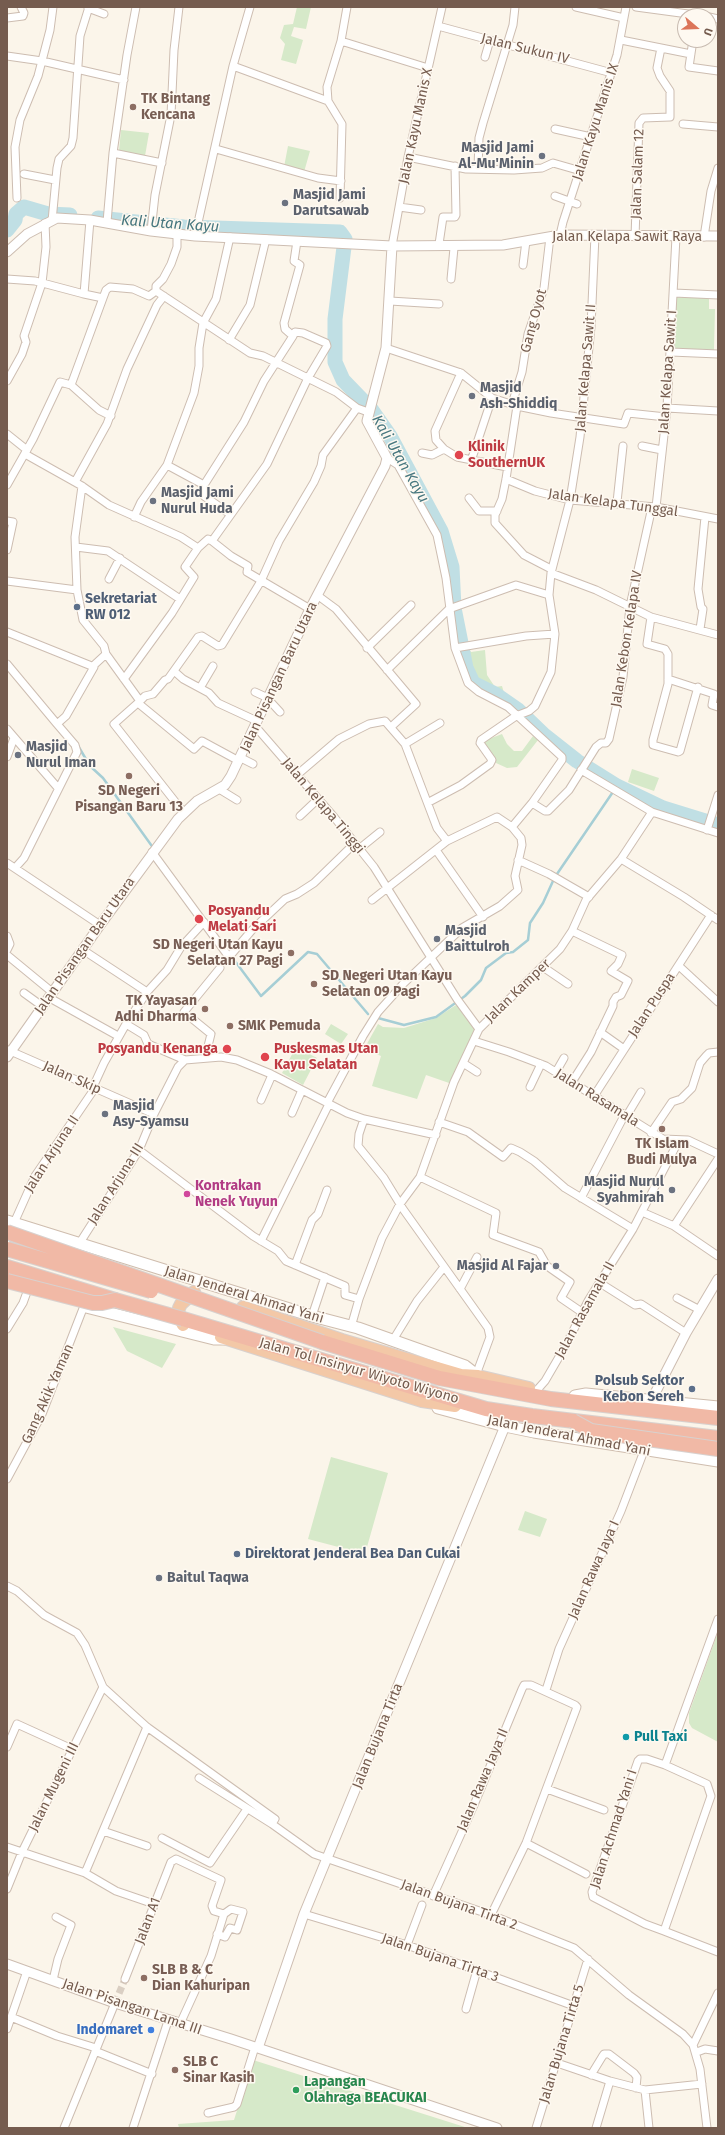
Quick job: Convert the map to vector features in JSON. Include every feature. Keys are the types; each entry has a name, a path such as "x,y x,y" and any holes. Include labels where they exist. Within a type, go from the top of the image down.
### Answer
{"highway":[{"path":"9,1225 322,1342"},
{"name":"Jalan Jenderal Ahmad Yani","path":"7,1237 194,1292 342,1340 461,1374 477,1376 537,1390 575,1396 586,1400 718,1412"},
{"name":"Jalan Tol Insinyur Wiyoto Wiyono","path":"7,1249 454,1381 551,1399 718,1418"},
{"name":"Jalan Tol Insinyur Wiyoto Wiyono","path":"7,1267 486,1409 718,1438"},
{"name":"Jalan Jenderal Ahmad Yani","path":"7,1274 227,1339 422,1400 528,1421 718,1444"},
{"path":"7,1281 93,1303 107,1303 115,1300"},
{"path":"183,1326 178,1315 179,1308 181,1304 194,1292"},
{"path":"573,1421 591,1431 718,1449"}],"main road":[{"name":"Jalan Jenderal Ahmad Yani","path":"9,1225 79,1244 393,1340 465,1366 477,1376"},
{"name":"Jalan Jenderal Ahmad Yani","path":"7,1287 214,1339 227,1339"},
{"name":"Jalan Jenderal Ahmad Yani","path":"575,1396 586,1394 718,1407"},
{"name":"Jalan Jenderal Ahmad Yani","path":"422,1400 436,1407 505,1426 718,1461"}],"street":[{"path":"7,18 23,16 24,13 21,7"},
{"path":"17,198 15,147 20,120 38,76 50,30 53,7"},
{"path":"108,220 113,153 127,55 136,7"},
{"path":"151,227 155,195 172,115 174,50 179,7"},
{"path":"196,230 216,149 233,66 250,7"},
{"path":"340,198 342,124 328,101 327,87 341,41 347,7"},
{"name":"Jalan Kayu Manis X","path":"392,246 408,158 442,7"},
{"path":"478,169 479,138 513,25 515,7"},
{"path":"576,7 624,18"},
{"name":"Jalan Kayu Manis IX","path":"560,235 562,222 574,203 581,171 612,73 621,40 626,7"},
{"path":"636,7 677,13"},
{"path":"7,381 22,354 26,342 24,336 42,283 59,158 71,146 74,138 80,32 88,8 104,14"},
{"name":"Jalan Sukun IV","path":"438,26 612,73"},
{"path":"485,57 490,40"},
{"path":"621,40 691,54"},
{"path":"341,41 428,68"},
{"name":"Jalan Salam 12","path":"635,235 639,123 643,118 670,117 670,91 657,68 662,48"},
{"path":"692,48 689,67 718,71"},
{"path":"7,56 42,61 124,80"},
{"path":"233,66 328,101"},
{"path":"683,124 718,127"},
{"path":"555,129 592,137"},
{"path":"216,149 318,178 341,181"},
{"path":"113,153 162,163"},
{"path":"408,158 478,169 514,170 542,168 553,163 581,171"},
{"path":"439,244 443,217 455,217 456,215 455,166"},
{"path":"704,237 711,190 718,168"},
{"path":"24,174 55,180"},
{"path":"555,196 574,203"},
{"path":"399,207 421,210"},
{"path":"8,249 50,218"},
{"name":"Jalan Kelapa Sawit Raya","path":"50,218 108,220 151,227 177,234 196,230 230,237 392,246 439,244 503,245 560,235 635,235 676,237 718,236"},
{"path":"84,294 90,220"},
{"path":"71,385 106,290 110,287 133,289 149,296 156,291 156,286 163,279 171,264 177,247 177,234"},
{"name":"Jalan Kelapa Sawit II","path":"517,715 529,711 534,706 548,681 553,659 555,634 549,595 551,571 570,500 582,418 591,327 595,235"},
{"path":"134,517 141,502 168,465 198,378 199,348 203,323 218,293 230,237"},
{"name":"Gang Oyot","path":"507,467 515,405 528,334 544,288 550,237"},
{"name":"Jalan Kelapa Sawit I","path":"654,507 667,408 676,237"},
{"path":"229,340 250,304 266,239"},
{"path":"293,336 285,329 284,323 300,265 294,261 297,241"},
{"path":"522,265 526,241"},
{"path":"392,246 390,301 386,348 368,412 369,425 387,458 398,465 437,535 468,683 517,715 562,757 562,760 532,803 512,827"},
{"path":"451,279 454,248"},
{"path":"7,279 42,283 103,298"},
{"path":"156,291 250,353 308,378 339,394 357,408 368,412"},
{"path":"674,293 718,295"},
{"path":"75,482 111,416 127,369 157,305 164,296"},
{"path":"390,301 439,304"},
{"path":"212,541 267,464 308,378 327,344 303,333 295,332 264,382 244,422 204,485 204,496 230,514"},
{"path":"386,348 461,373 492,398 515,405 582,418 624,424 628,413 666,417"},
{"path":"671,352 718,354"},
{"path":"461,373 435,431 436,440 444,449 458,457 471,461 507,467 506,479 495,523 507,538 524,555 551,571 596,590 651,617 718,635"},
{"path":"7,485 26,452 60,382 71,385 99,410 111,416"},
{"path":"471,461 492,398"},
{"path":"184,813 114,724 145,696 153,694 174,671 200,636 218,646 222,645 261,581 279,541 319,473 323,455 357,408"},
{"path":"667,408 718,410"},
{"path":"7,434 26,452 110,505 181,537 198,548"},
{"path":"617,502 623,446"},
{"path":"642,446 662,450"},
{"path":"422,453 432,455 444,449"},
{"name":"Jalan Pisangan Baru Utara","path":"8,1052 83,950 154,849 184,813 205,796 219,789 231,776 317,595 386,466 387,458"},
{"path":"168,465 204,485"},
{"name":"Jalan Kelapa Tunggal","path":"506,479 535,491 570,500 617,502 654,507 718,519"},
{"path":"82,486 77,518 76,547 77,590 84,620 104,646 106,654 139,702 194,749 202,741 253,764"},
{"path":"469,498 479,511 497,511"},
{"name":"Jalan Kebon Kelapa IV","path":"532,803 548,811 565,794 596,747 601,743 606,743 609,739 623,677 630,606 654,507"},
{"path":"700,629 703,609 701,607 698,589 705,517"},
{"path":"7,521 13,522 7,550"},
{"path":"124,679 194,577 185,567 198,548 208,539 231,556 248,566 247,572 310,609"},
{"path":"76,547 103,550 120,558 180,599"},
{"path":"109,579 120,558"},
{"path":"7,581 77,590"},
{"path":"387,670 453,608 516,585 549,595"},
{"path":"317,595 336,609 367,648 416,704 391,727"},
{"path":"367,648 411,605"},
{"path":"651,617 647,642 649,646 668,651 666,698 653,740 653,745 678,752 680,751 698,687"},
{"path":"7,632 93,666"},
{"path":"460,648 526,636 555,634"},
{"path":"58,723 66,716 94,669 93,666 106,654"},
{"path":"7,664 58,723 75,745 77,752 24,858 15,868"},
{"path":"200,688 213,666"},
{"path":"174,671 209,693 218,703 256,724"},
{"path":"668,679 698,687 714,694 712,705 718,707"},
{"path":"255,692 268,699 280,712"},
{"path":"429,802 461,784 490,764 492,760 480,742 517,715"},
{"path":"298,774 339,739 369,724 385,721 405,744 429,802 437,828 447,841"},
{"path":"405,744 440,723"},
{"name":"Jalan Kelapa Tinggi","path":"256,724 357,846 388,889 458,1001 479,1029"},
{"path":"7,729 58,788"},
{"path":"7,757 14,738"},
{"path":"581,769 652,812 708,827 718,833"},
{"path":"219,789 237,800"},
{"path":"708,827 714,815 718,795"},
{"path":"300,816 318,798"},
{"name":"Jalan Kamper","path":"351,1327 359,1299 382,1238 400,1204 420,1177 436,1135 439,1122 463,1063 479,1029 560,949 572,931 589,897 622,859 652,812"},
{"path":"261,1241 352,1055 378,1012 430,956 462,928 483,917 518,890 515,876 522,845 521,838 512,827 497,817 447,841 388,889 372,900"},
{"path":"154,849 204,922 230,955 252,930 285,899 297,894 314,883 357,846 380,832"},
{"path":"436,850 483,917"},
{"path":"622,859 718,920"},
{"path":"518,860 550,874 589,897"},
{"path":"7,863 100,925"},
{"name":"Jalan Puspa","path":"594,1096 711,915"},
{"name":"Jalan Arjuna II","path":"9,1225 36,1176 94,1088 118,1036 147,992 167,970 181,946 204,922"},
{"path":"572,931 620,954 622,957 611,971 628,981 621,995 616,997 613,1002 613,1006 590,1052 572,1082"},
{"path":"7,936 10,944 7,950"},
{"path":"83,950 147,992"},
{"path":"7,955 50,995 118,1036"},
{"path":"679,966 718,1002"},
{"path":"543,967 568,984"},
{"path":"205,1058 212,1034 184,1012 220,968"},
{"path":"24,993 42,1006"},
{"path":"126,1024 144,1035 148,1044 185,1060 221,1057 237,1060 272,1075 328,1104 364,1119 436,1135"},
{"path":"600,1032 624,1049"},
{"name":"Jalan Rasamala","path":"474,1041 541,1064 663,1139 692,1141 718,1154"},
{"name":"Jalan Skip","path":"8,1052 154,1114"},
{"path":"651,1132 672,1102 684,1098 692,1088 700,1063 709,1053 718,1052"},
{"path":"556,1072 564,1058"},
{"name":"Jalan Arjuna III","path":"79,1244 139,1150 154,1114 178,1067 185,1060"},
{"path":"463,1063 477,1072"},
{"path":"530,1087 541,1064"},
{"path":"261,1100 272,1075"},
{"path":"292,1113 302,1090"},
{"path":"581,1198 625,1116 641,1092"},
{"path":"364,1119 359,1134 358,1146 384,1178 400,1204 490,1333 477,1376"},
{"path":"439,1122 468,1132 503,1157 511,1148 520,1152 534,1161 564,1188 633,1229"},
{"name":"Jalan Rasamala II","path":"537,1390 544,1381 633,1229 679,1140"},
{"path":"139,1150 261,1241 278,1251 283,1255 286,1261 325,1276 345,1286 345,1295 359,1299"},
{"path":"674,1226 718,1159"},
{"path":"420,1177 496,1213 493,1235 540,1252 547,1266 570,1282 561,1298 583,1313"},
{"path":"295,1265 312,1220 318,1214 327,1190"},
{"path":"642,1212 674,1226 718,1256"},
{"path":"460,1289 477,1257"},
{"path":"393,1340 417,1301 444,1267"},
{"path":"312,1316 325,1276"},
{"path":"600,1283 635,1305 641,1304 686,1334"},
{"path":"651,1401 686,1334 717,1283"},
{"path":"7,1329 28,1292"},
{"path":"677,1298 700,1310"},
{"name":"Gang Akik Yaman","path":"7,1480 42,1414 84,1306"},
{"name":"Jalan Bujana Tirta","path":"256,2048 304,1914 326,1859 505,1426"},
{"name":"Jalan Rawa Jaya I","path":"546,1690 559,1649 621,1511 644,1450"},
{"path":"7,1586 17,1591 44,1615 77,1633 88,1650 103,1686 147,1727 275,1819 272,1824"},
{"path":"665,1765 718,1619"},
{"name":"Jalan Rawa Jaya II","path":"433,1896 474,1805 524,1685 531,1685 546,1690"},
{"name":"Jalan Mugeni III","path":"7,1889 22,1852 103,1686"},
{"path":"491,1915 526,1842 548,1789 577,1708 575,1705 546,1690"},
{"path":"7,1747 17,1724 72,1749"},
{"path":"85,1873 147,1727"},
{"name":"Jalan Achmad Yani I","path":"664,1931 711,1796 707,1784 665,1765 647,1759 640,1759 637,1762 592,1892 594,1897 645,1924 718,1952"},
{"name":"Jalan Bujana Tirta 2","path":"199,1778 272,1824 310,1852 326,1859 491,1915 574,1948 629,1994 684,2034 695,2048"},
{"path":"548,1789 604,1810"},
{"path":"162,1838 210,1863 247,1809"},
{"path":"103,1831 147,1846"},
{"path":"526,1842 586,1874"},
{"path":"7,1847 85,1873 127,1896 154,1904"},
{"name":"Jalan A1","path":"125,1979 171,1862 176,1859 221,1880 212,1908 214,1911 224,1914"},
{"path":"407,1945 422,1905"},
{"path":"180,2024 211,1956 217,1934 224,1914 228,1913 231,1909 242,1911 244,1914 237,1930 230,1928 225,1937 217,1934"},
{"name":"Jalan Bujana Tirta 3","path":"304,1914 407,1945 574,2006"},
{"path":"53,1980 58,1959 71,1926 70,1924 56,1917"},
{"name":"Jalan Bujana Tirta 5","path":"536,2128 588,1959"},
{"name":"Jalan Pisangan Lama III","path":"7,1964 115,2003 497,2128"},
{"path":"466,2009 477,1970"},
{"path":"7,2029 27,1971"},
{"path":"707,2128 702,2084 695,2048 718,1993"},
{"path":"64,2128 115,2003"},
{"path":"11,2017 96,2050 152,2074"},
{"path":"133,2128 152,2074 168,2020"},
{"path":"208,2113 234,2107 237,2104 256,2048"},
{"path":"695,2048 718,2051"},
{"path":"591,2075 604,2054 609,2054 634,2073 637,2077 636,2088"},
{"path":"556,2063 610,2081 645,2090 702,2084"},
{"path":"596,2128 610,2081"},
{"path":"645,2090 649,2128"}],"green space":[{"path":"297,7 311,7 306,29 294,27 291,36 303,40 296,64 281,60 285,44 280,38 284,25 293,24"},
{"path":"121,130 149,133 145,156 119,151"},
{"path":"288,146 310,151 304,172 284,167"},
{"path":"675,297 709,298 709,309 715,309 714,350 674,349"},
{"path":"468,647 471,652 485,650 487,675 495,687 502,686 504,693 503,698 471,673 464,648"},
{"path":"502,734 507,744 514,751 522,751 533,736 538,740 517,767 507,768 496,763 481,742"},
{"path":"632,769 659,778 654,791 628,782"},
{"path":"456,1005 476,1031 452,1084 426,1075 417,1099 372,1086 381,1056 364,1049 378,1024 383,1027 404,1028 436,1018"},
{"path":"331,1024 348,1034 341,1044 325,1034"},
{"path":"296,1047 317,1058 303,1085 282,1073"},
{"path":"113,1327 176,1344 162,1368 127,1351"},
{"path":"331,1457 388,1473 365,1554 308,1539"},
{"path":"525,1511 547,1519 540,1537 518,1530"},
{"path":"718,1632 718,1742 692,1728 689,1723 689,1713"},
{"name":"Lapangan Olahraga BEACUKAI","path":"253,2060 468,2128 179,2128 178,2124 234,2120"}],"waterway":[{"name":"Kali Utan Kayu","path":"7,230 15,220 16,214 24,207 48,214 70,215"},
{"name":"Kali Utan Kayu","path":"98,218 184,227 340,232 345,239 335,319 335,362 343,380 371,409 390,436 441,531 452,567 454,608 466,668 473,683 495,694 518,710 544,735 577,761 617,786 663,808 718,825"},
{"path":"77,744 90,766 103,778 154,849"},
{"path":"557,874 617,786"},
{"path":"378,1018 404,1025 436,1017 465,996 481,980 486,968 506,953 513,952 528,940 530,923 543,903 553,881"},
{"path":"232,957 261,996 308,952 317,954 368,1014"}],"tunnel":[{"path":"115,2003 125,1979"}],"place":[{"name":"TK Bintang Kencana","path":"133,107"},
{"name":"Masjid Jami Al-Mu'Minin","path":"542,156"},
{"name":"Masjid Jami Darutsawab","path":"285,203"},
{"name":"Masjid Ash-Shiddiq","path":"472,396"},
{"name":"Klinik SouthernUK","path":"459,455"},
{"name":"Masjid Jami Nurul Huda","path":"153,501"},
{"name":"Sekretariat RW 012","path":"77,607"},
{"name":"Masjid Nurul Iman","path":"18,755"},
{"name":"SD Negeri Pisangan Baru 13","path":"129,776"},
{"name":"Posyandu Melati Sari","path":"199,919"},
{"name":"Masjid Baittulroh","path":"437,939"},
{"name":"SD Negeri Utan Kayu Selatan 27 Pagi","path":"291,953"},
{"name":"SD Negeri Utan Kayu Selatan 09 Pagi","path":"314,984"},
{"name":"TK Yayasan Adhi Dharma","path":"205,1009"},
{"name":"SMK Pemuda","path":"230,1026"},
{"name":"Posyandu Kenanga","path":"227,1049"},
{"name":"Puskesmas Utan Kayu Selatan","path":"265,1057"},
{"name":"Masjid Asy-Syamsu","path":"105,1114"},
{"name":"TK Islam Budi Mulya","path":"662,1129"},
{"name":"Masjid Nurul Syahmirah","path":"672,1190"},
{"name":"Kontrakan Nenek Yuyun","path":"187,1194"},
{"name":"Masjid Al Fajar","path":"556,1266"},
{"name":"Polsub Sektor Kebon Sereh","path":"692,1389"},
{"name":"Direktorat Jenderal Bea Dan Cukai","path":"237,1554"},
{"name":"Baitul Taqwa","path":"159,1578"},
{"name":"Pull Taxi","path":"626,1737"},
{"name":"SLB B & C Dian Kahuripan","path":"144,1978"},
{"name":"Indomaret","path":"151,2030"},
{"name":"SLB C Sinar Kasih","path":"175,2070"},
{"name":"Lapangan Olahraga BEACUKAI","path":"296,2090"}]}
